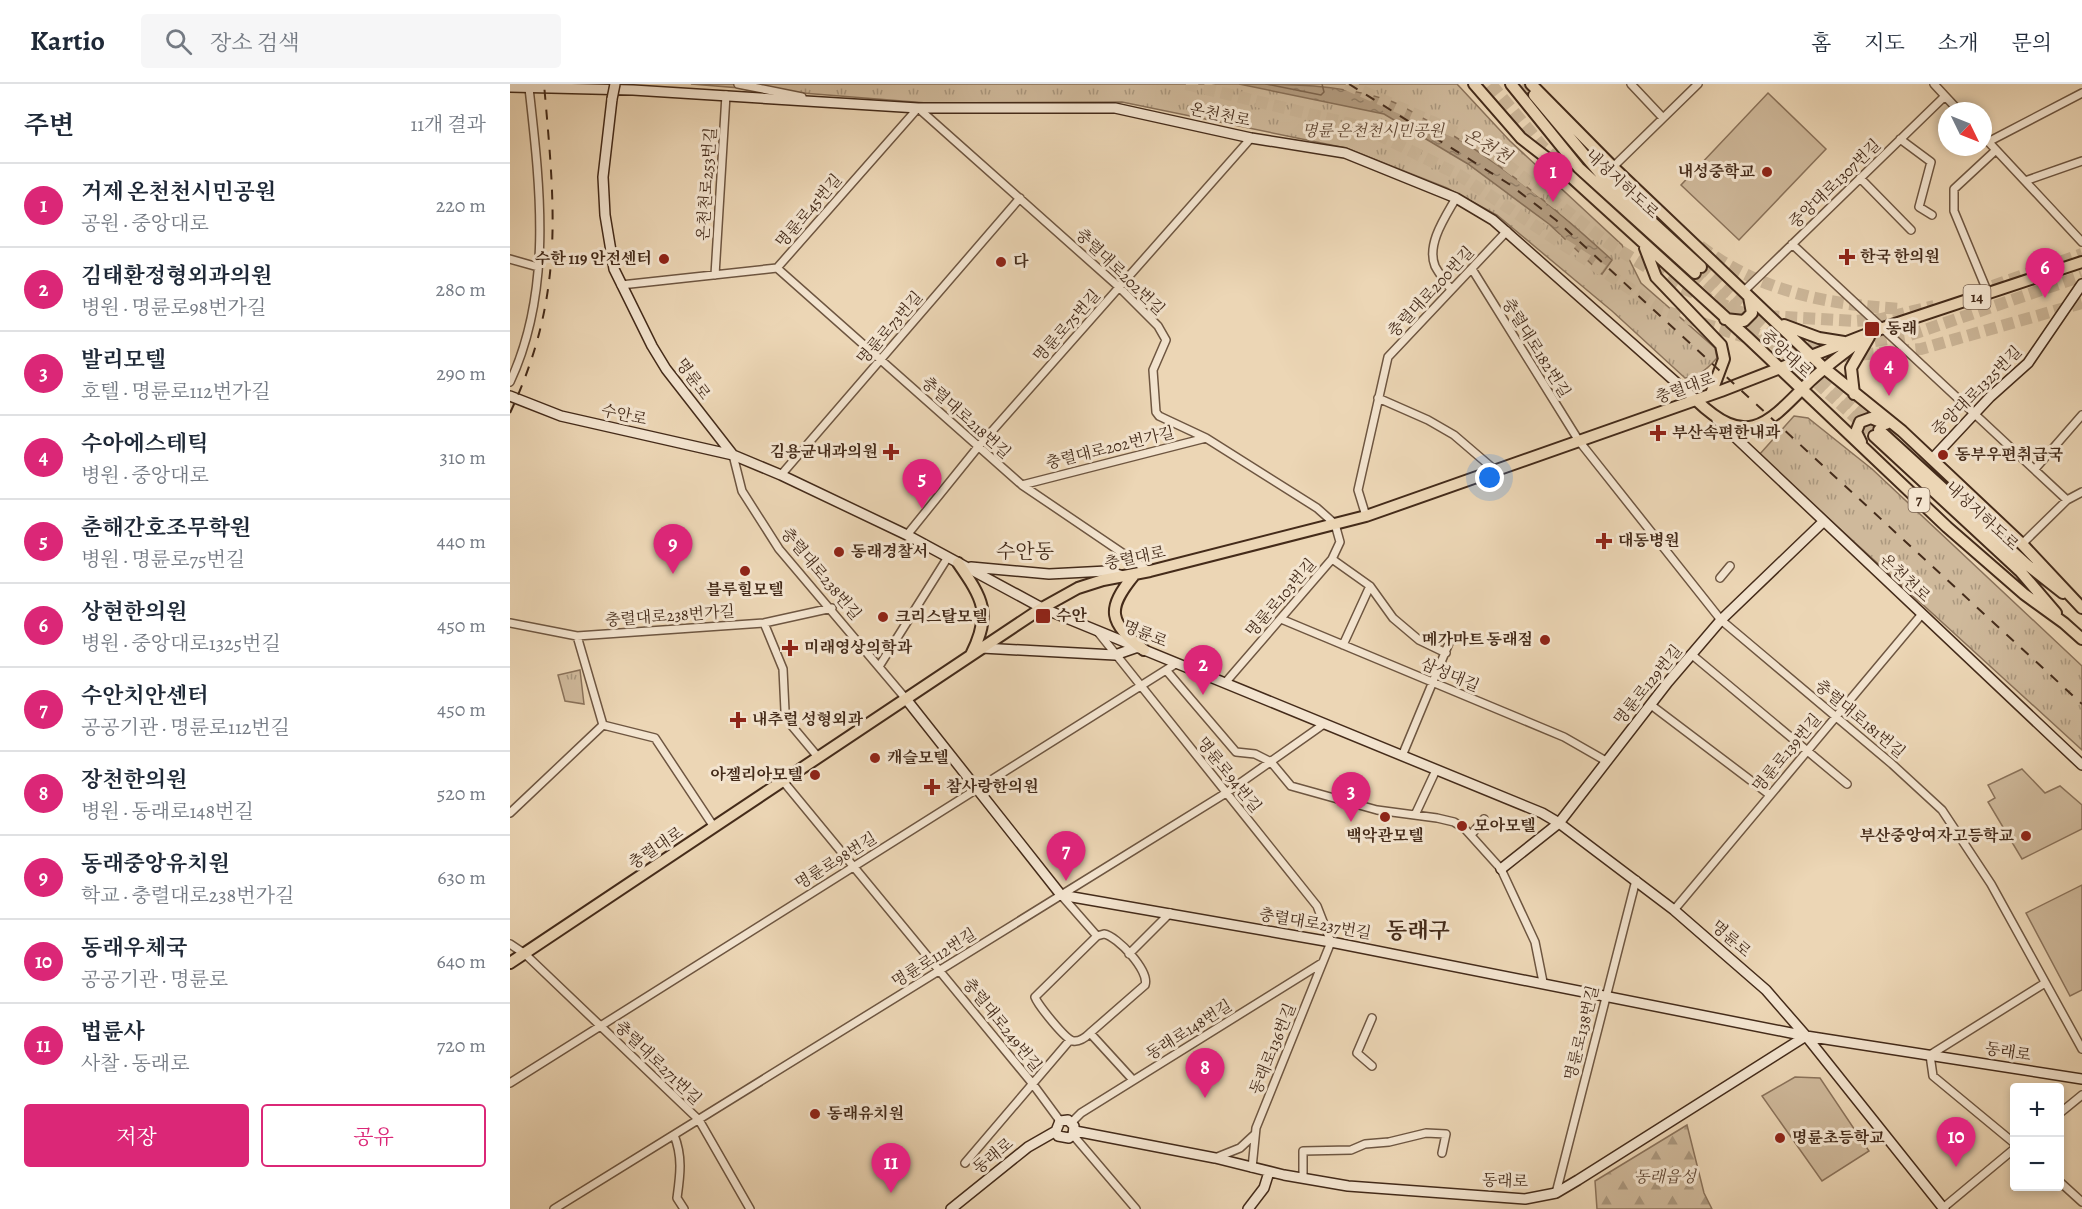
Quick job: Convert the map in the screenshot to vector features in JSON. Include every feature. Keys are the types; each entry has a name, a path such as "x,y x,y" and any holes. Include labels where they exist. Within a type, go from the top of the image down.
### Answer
{"main road":[{"name":"명륜로","path":"615,84 603,177 609,251 621,285 666,369 733,456 782,475 907,535 1042,608 1542,813 1559,823 1674,910 1766,990 1806,1036 1943,1208"},
{"name":"중앙대로","path":"1474,84 1521,138 1570,176 2024,594 2082,639"},
{"name":"내성지하도로","path":"1511,84 1579,168 1698,270 1584,157 1527,84"},
{"name":"중앙대로","path":"1531,84 1613,167 1824,368 1902,431 2022,544 2049,570 2079,605"},
{"name":"온천천로","path":"510,87 726,95 918,108 1115,108 1251,138 1345,153 1456,198 1507,231 1705,397"},
{"path":"1644,245 1656,277 1721,345 1724,359 1705,397 1708,412 1731,424 1746,428 1767,423 1824,368 1878,330"},
{"name":"충렬대로","path":"510,963 1042,608 1078,588 1366,516 1705,397 1878,330 2082,262"},
{"name":"중앙대로1325번길","path":"1932,459 1974,413 2028,363 2082,284"},
{"path":"1725,319 1744,321 1752,313 1746,293"},
{"path":"1775,320 1819,338 1847,342"},
{"path":"1854,394 1851,368 1878,330"},
{"name":"수안로","path":"510,396 561,416 733,456"},
{"name":"온천천로","path":"1708,412 2082,765"},
{"path":"1866,449 1856,432 1864,419 1871,418 1902,431"},
{"name":"내성지하도로","path":"1876,433 2023,568 2079,605"},
{"name":"명륜로129번길","path":"1501,869 1559,823 1691,654 1721,620 1823,522"},
{"path":"957,562 1049,574 1107,571 1123,576"},
{"path":"957,562 978,591 983,604 981,633 971,655"},
{"name":"내성지하도로","path":"2023,568 2064,623"},
{"path":"1135,574 1119,594 1114,615 1121,630 1141,648"},
{"path":"982,648 1115,655 1141,648"},
{"path":"906,699 1061,895"},
{"name":"충렬대로237번길","path":"1061,895 1543,982 1806,1036"},
{"name":"동래로","path":"1060,1121 1073,1129 1215,1158 1269,1172 1348,1186 1525,1199 1556,1193 1806,1036 2082,1079"},
{"path":"1056,1131 1060,1121"},
{"name":"동래로","path":"951,1209 1028,1147 1056,1131 1063,1139 1073,1129"},
{"path":"1248,1209 1264,1188 1269,1172"}],"street":[{"name":"온천천로","path":"738,84 825,102"},
{"path":"1632,84 1663,118"},
{"path":"1613,167 1698,84"},
{"path":"1934,84 1951,102"},
{"path":"510,382 530,326 540,246 539,177 529,88"},
{"path":"1992,136 2082,93"},
{"name":"온천천로253번길","path":"715,274 726,95"},
{"name":"중앙대로1307번길","path":"1746,293 1792,244 1945,96"},
{"name":"명륜로45번길","path":"621,285 777,268 918,108"},
{"name":"충렬대로202번길","path":"918,108 1119,287 1158,326 1166,340 1154,370 1156,412 1206,438 1317,508 1335,524"},
{"name":"명륜로75번길","path":"907,535 978,447 1251,138"},
{"path":"1900,139 1931,162 1919,207 1932,215"},
{"path":"1992,146 2082,242"},
{"path":"1988,293 1954,211 1952,199 1954,189 1996,150"},
{"path":"2025,181 2082,161"},
{"path":"1860,178 1911,230"},
{"name":"명륜로73번길","path":"782,475 1020,198"},
{"path":"1451,290 1434,265 1433,254 1439,228 1456,198"},
{"name":"충렬대로200번길","path":"1366,516 1358,490 1388,357 1507,231"},
{"path":"1792,244 1878,330 1974,413 2067,500"},
{"path":"510,260 538,267"},
{"name":"충렬대로218번길","path":"777,268 1022,485 1150,571"},
{"name":"충렬대로182번길","path":"1472,269 1579,441"},
{"path":"1378,398 1428,420 1454,435 1496,471"},
{"path":"2035,469 2082,416"},
{"name":"충렬대로202번가길","path":"1022,485 1206,438"},
{"name":"충렬대로181번길","path":"1579,441 1721,620 1924,792 1942,810 1991,884 2082,1049"},
{"name":"충렬대로238번길","path":"733,456 742,491 773,539 906,699"},
{"path":"2022,544 2067,500 2082,492"},
{"name":"명륜로103번길","path":"1225,683 1332,559 1340,542 1335,524"},
{"path":"1332,559 1370,586 1394,618 1419,640 1446,653"},
{"path":"880,665 957,562"},
{"path":"1720,578 1730,566"},
{"path":"1343,645 1370,586"},
{"name":"충렬대로238번가길","path":"510,623 577,636 764,624 832,608"},
{"name":"명륜로139번길","path":"1674,910 1922,614"},
{"name":"삼성대길","path":"1281,619 1564,737 1606,761"},
{"path":"764,624 783,669 784,711 797,733 818,757"},
{"name":"명륜로94번길","path":"1097,630 1140,687 1317,906 1331,942"},
{"path":"577,636 603,725"},
{"path":"1402,756 1449,643"},
{"path":"1691,654 1847,784"},
{"name":"명륜로98번길","path":"510,1083 1177,663"},
{"path":"1166,670 1236,752 1256,754 1271,762 1291,786 1377,810 1454,822 1471,835 1501,869 1535,942 1543,982"},
{"path":"1651,705 1770,795"},
{"name":"명륜로112번길","path":"554,1209 1226,793 1324,724"},
{"path":"510,813 603,725"},
{"path":"603,725 655,738 714,826"},
{"path":"1415,815 1436,770"},
{"name":"충렬대로249번길","path":"783,781 1032,1083 1060,1121"},
{"path":"1471,835 1484,819"},
{"name":"명륜로138번길","path":"1556,1193 1636,880"},
{"path":"1061,895 1097,936"},
{"path":"1129,954 1170,913"},
{"path":"965,1163 1070,1040 1082,1040 1145,985 1146,973 1110,935 1097,936 1035,997 1070,1040"},
{"name":"동래로136번길","path":"1252,1168 1254,1135 1331,942"},
{"name":"충렬대로271번길","path":"510,944 525,954 699,1120 750,1209"},
{"name":"동래로148번길","path":"1073,1129 1133,1080 1322,963"},
{"name":"동래로","path":"1930,1055 2045,983"},
{"path":"1372,1018 1357,1053 1372,1066"},
{"path":"1090,1034 1133,1080"},
{"path":"1930,1055 1933,1076 2010,1140"},
{"path":"2064,1110 2082,1095"},
{"path":"1073,1129 1136,1209"},
{"path":"1303,1177 1303,1151 1351,1150 1365,1144 1389,1142 1426,1133 1446,1134 1442,1153"},
{"path":"674,1135 679,1147 681,1169 677,1198 684,1209"},
{"path":"1215,1158 1240,1148 1254,1135"},
{"name":"명륜로","path":"1943,1208 2010,1152"},
{"path":"2064,1186 2082,1202"}],"green space":[{"name":"명륜 온천천시민공원","path":"691,84 1457,84 1510,141 1622,245 1641,283 1715,348 1717,358 1699,374 1685,378 1612,311 1497,215 1447,188 1346,148 1122,102 927,103"},
{"path":"1768,93 1826,149 1739,240 1681,185"},
{"path":"1794,416 1808,418 1872,469 2082,666 2082,750 1759,455"},
{"path":"580,670 584,704 565,701 558,675"},
{"path":"2022,769 2045,793 2060,786 2082,805 2082,829 2022,859 1988,802 1995,798 1988,785"},
{"path":"2082,885 2082,990 2070,996 2026,913"},
{"path":"1795,1077 1820,1078 1869,1151 1822,1181 1762,1096"},
{"name":"동래읍성","path":"1687,1125 1704,1193 1712,1209 1597,1209 1595,1181"}],"water":[{"name":"온천천","path":"1239,84 1333,88 1370,95 1398,104 1453,135 1501,168 1547,203 1612,260 1602,274 1549,224 1468,164 1384,114"}],"tunnel":[{"path":"1186,84 1363,127 1459,175 1662,310 1757,341 1837,346"},
{"path":"1346,84 1476,141 1608,243 1677,286 1748,315 1855,321 1881,319 1934,306"},
{"path":"1491,84 1543,147 1564,166"},
{"path":"1523,84 1540,102"},
{"path":"1575,138 1617,178"},
{"path":"1700,246 1723,262 1771,285 1849,304 1903,309"},
{"path":"1976,292 2082,254"},
{"path":"1701,267 1879,430"},
{"path":"1695,273 1874,436"},
{"path":"1857,344 1910,335 2082,276"},
{"path":"1809,352 1825,358 1921,349 2082,303"},
{"path":"1735,316 1757,334 1767,338"}],"railway":[{"path":"510,413 528,370 540,330 548,290 552,252 553,212 544,84"},
{"path":"1349,84 1509,184 1556,220 2082,704"}],"place":[{"name":"내성중학교","path":"1767,172"},
{"name":"거제 온천천시민공원","path":"1553,202"},
{"name":"한국 한의원","path":"1847,257"},
{"name":"수한 119 안전센터","path":"664,259"},
{"name":"다","path":"1001,262"},
{"name":"상현한의원","path":"2045,298"},
{"name":"동래","path":"1872,329"},
{"name":"수아에스테틱","path":"1889,396"},
{"name":"부산속편한내과","path":"1658,433"},
{"name":"김용균내과의원","path":"891,452"},
{"name":"동부우편취급국","path":"1943,455"},
{"name":"춘해간호조무학원","path":"922,509"},
{"name":"대동병원","path":"1604,541"},
{"name":"동래경찰서","path":"839,552"},
{"name":"블루힐모텔","path":"745,571"},
{"name":"동래중앙유치원","path":"673,574"},
{"name":"수안","path":"1043,616"},
{"name":"크리스탈모텔","path":"883,617"},
{"name":"메가마트 동래점","path":"1545,640"},
{"name":"미래영상의학과","path":"790,648"},
{"name":"김태환정형외과의원","path":"1203,695"},
{"name":"내추럴 성형외과","path":"738,720"},
{"name":"캐슬모텔","path":"875,758"},
{"name":"아젤리아모텔","path":"815,775"},
{"name":"참사랑한의원","path":"932,787"},
{"name":"백악관모텔","path":"1385,817"},
{"name":"발리모텔","path":"1351,822"},
{"name":"모아모텔","path":"1462,826"},
{"name":"부산중앙여자고등학교","path":"2026,836"},
{"name":"수안치안센터","path":"1066,881"},
{"name":"장천한의원","path":"1205,1098"},
{"name":"동래유치원","path":"815,1114"},
{"name":"명륜초등학교","path":"1780,1138"},
{"name":"동래우체국","path":"1956,1167"},
{"name":"법륜사","path":"891,1193"}],"district":[{"name":"수안동","path":"1025,551"},
{"name":"동래구","path":"1418,931"}]}
